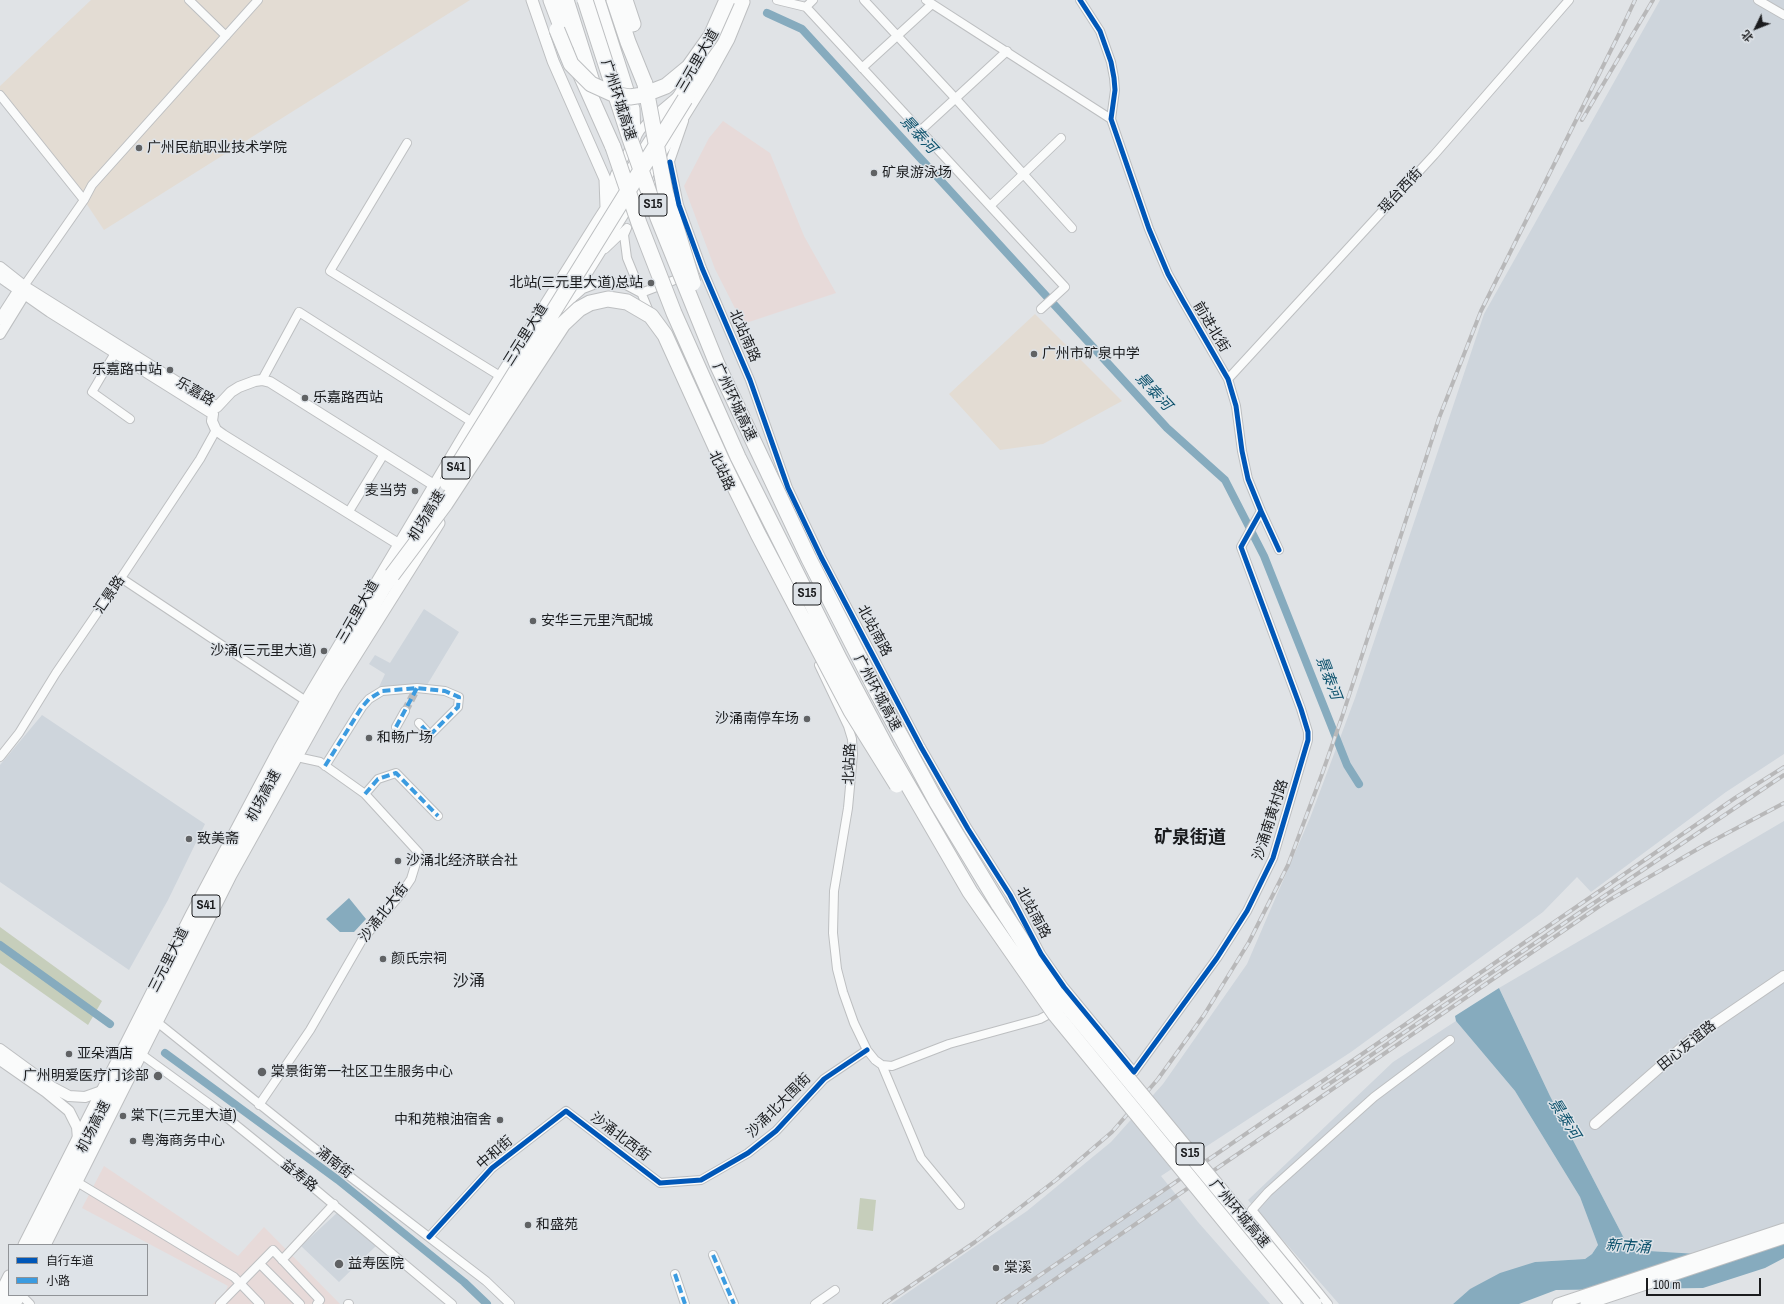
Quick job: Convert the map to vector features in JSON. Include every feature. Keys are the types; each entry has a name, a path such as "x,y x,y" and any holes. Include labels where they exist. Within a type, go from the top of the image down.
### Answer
{"highway":[{"path":"546,0 561,42 568,58 576,70 596,87 613,94 630,97 655,92 666,86 684,72 700,54 711,36 728,0"},
{"path":"551,0 565,38 613,147"},
{"name":"广州环城高速","path":"566,0 639,223 674,313 738,457 839,658 887,749 970,892 1055,1014 1293,1304"},
{"name":"广州环城高速","path":"585,0 629,136 658,218 698,320 735,405 812,566 882,703 939,807 999,905 1066,1005 1314,1304"},
{"path":"522,362 551,300 622,183 630,160 633,138 632,109 597,0"},
{"path":"614,0 628,42 646,84"},
{"path":"625,0 637,40 669,204 695,292 735,405"},
{"path":"522,362 712,58 725,33 738,0"},
{"path":"393,575 445,504 562,324 579,309 595,301 614,300 627,302 638,307 655,320 668,342 744,508 851,711 883,763 970,892"},
{"name":"机场高速","path":"34,1244 146,1021 231,857 328,682 383,588 393,575 438,498 522,362"},
{"path":"5,1304 7,1283"}],"main road":[{"path":"532,0 553,61 605,179 606,207"},
{"name":"三元里大道","path":"46,1244 231,875 296,757 352,661 393,575 398,544 500,376 678,95 714,35 728,0"},
{"name":"三元里大道","path":"25,1244 216,868 306,701 393,575 419,556 567,303 688,110 729,39 745,0"},
{"path":"1558,1304 1784,1229"},
{"path":"1586,1304 1784,1238"},
{"path":"0,1294 7,1283"}],"street":[{"path":"189,0 226,36"},
{"path":"0,319 22,290 84,200 92,185 258,0"},
{"path":"777,0 806,7 1065,287 1041,309"},
{"path":"806,7 813,0"},
{"path":"864,0 956,99 1072,228"},
{"path":"862,68 898,36 929,2 1111,119 1115,90 1111,62 1100,31 1080,0"},
{"name":"瑶台西街","path":"1228,379 1434,155 1569,0"},
{"path":"1758,0 1784,15"},
{"path":"920,131 1007,51"},
{"path":"0,95 84,200"},
{"path":"597,256 627,228 652,194 670,162 688,110"},
{"name":"前进北街","path":"1111,119 1149,229 1168,274 1182,301 1228,379 1236,406 1245,467 1261,511 1279,550"},
{"path":"990,206 1061,138"},
{"path":"407,143 330,271 500,376"},
{"name":"北站南路","path":"670,162 679,205 702,269 750,380 788,488 821,557 946,791 1010,895 1029,935 1074,1000 1134,1072"},
{"name":"北站路","path":"627,228 624,235 627,258 641,293 733,496 848,726 852,739 853,754 848,808 834,891 833,933 837,968 842,992 854,1023 867,1050 875,1060 882,1065"},
{"name":"乐嘉路","path":"0,267 22,290 115,353 215,411"},
{"path":"567,303 583,289 604,281 626,285 641,293 702,269"},
{"name":"乐嘉路","path":"0,277 215,411"},
{"path":"0,334 22,290"},
{"path":"434,485 278,387 262,380 299,312 472,422"},
{"path":"115,353 92,392 130,419"},
{"name":"乐嘉路","path":"262,380 239,387 231,392 215,411 212,421 216,430 419,556"},
{"name":"汇景路","path":"0,757 19,733 56,673 200,459 216,430"},
{"path":"348,513 384,454"},
{"name":"沙涌南黄村路","path":"1134,1072 1218,958 1247,911 1273,858 1308,740 1308,732 1301,708 1241,548 1261,511"},
{"path":"121,578 306,701"},
{"path":"325,766 362,707 369,699 382,691 417,688 445,691 458,697 458,707 430,735 419,724"},
{"path":"396,727 405,711"},
{"name":"沙涌北大街","path":"259,1105 310,1030 362,940 411,880 419,853 365,794 320,762 296,757"},
{"path":"365,794 378,779 396,773 438,816"},
{"name":"田心友谊路","path":"1595,1124 1693,1038 1784,976"},
{"path":"960,1205 921,1158 882,1065 892,1066 949,1044 1040,1019 1074,1000"},
{"name":"涌南街","path":"157,1022 259,1105 486,1281 510,1304"},
{"path":"1328,1304 1252,1210 1268,1192 1374,1097 1450,1040"},
{"path":"0,1049 52,1087 69,1096 85,1097 102,1091"},
{"name":"沙涌北大围街","path":"660,1183 701,1180 748,1153 776,1131 824,1079 867,1050"},
{"name":"益寿路","path":"141,1054 215,1108 334,1204 452,1304"},
{"path":"0,1060 46,1092 69,1111 77,1127 78,1139"},
{"name":"沙涌北西街","path":"566,1111 660,1183"},
{"name":"中和街","path":"429,1237 492,1168 566,1111"},
{"path":"77,1182 234,1277 260,1304"},
{"path":"282,1260 334,1204"},
{"path":"220,1304 273,1250 320,1300 317,1304"},
{"path":"713,1255 734,1304"},
{"path":"260,1264 300,1304"},
{"path":"675,1274 685,1304"},
{"path":"815,1304 835,1290"},
{"path":"21,1296 30,1304"}],"shaded area":[{"name":"广州民航职业技术学院","path":"91,0 470,0 104,230 84,200 0,95 0,86"},
{"path":"1660,0 1784,0 1784,754 1726,792 1591,892 1577,877 1543,912 1351,1052 1161,1176 1198,1222 1270,1304 891,1304 1027,1211 1111,1142 1163,1084 1247,964 1310,818 1355,698 1484,314"},
{"path":"723,121 770,153 804,236 836,293 743,324 715,269 684,186 709,138"},
{"name":"广州市矿泉中学","path":"1035,314 1122,401 1043,444 1000,450 949,394"},
{"path":"424,609 459,632 427,685 378,689 385,674 369,664 375,655 390,663"},
{"path":"42,715 205,824 168,900 129,970 0,882 0,765"},
{"path":"1784,821 1784,1225 1698,1254 1649,1251 1626,1242 1550,1096 1499,988"},
{"path":"1456,1021 1515,1091 1580,1197 1598,1245 1592,1254 1585,1259 1535,1262 1470,1289 1453,1304 1339,1304 1248,1200 1393,1062"},
{"path":"104,1166 238,1256 264,1227 340,1304 213,1304 225,1292 228,1286 82,1208"},
{"name":"益寿医院","path":"338,1212 377,1245 339,1282 301,1246"}],"green space":[{"path":"0,927 102,1001 88,1025 0,963"},
{"path":"860,1198 876,1200 873,1231 857,1229"}],"water":[{"path":"349,898 366,919 354,932 340,932 326,919"},
{"name":"新市涌","path":"1499,988 1550,1096 1626,1242 1649,1251 1698,1254 1784,1225 1784,1258 1765,1268 1703,1288 1556,1290 1519,1304 1453,1304 1470,1289 1500,1273 1535,1262 1585,1259 1592,1254 1598,1245 1580,1197 1515,1091 1456,1021 1455,1016"}],"waterway":[{"name":"景泰河","path":"767,13 802,29 1167,428 1225,480 1264,556 1347,765 1359,784"},
{"path":"0,945 110,1024"},
{"path":"165,1053 338,1180 464,1282 487,1304"}],"tunnel":[{"path":"405,711 417,688"}],"railway":[{"path":"884,1304 975,1242 1056,1180 1112,1132 1158,1079 1204,1015 1249,942 1288,865 1322,774 1342,717 1439,418 1481,311 1635,0"},
{"path":"1582,120 1653,0"},
{"path":"998,1304 1735,798 1784,767"},
{"path":"1323,1088 1784,775"},
{"path":"1019,1304 1604,903 1703,846 1784,803"}],"marked path":[{"path":"396,727 417,688"},
{"path":"325,766 362,707 369,699 382,691 417,688 445,691 459,697 458,707 430,735 419,723"},
{"path":"365,794 378,779 396,773 438,816"},
{"path":"713,1255 734,1304"},
{"path":"675,1274 685,1304"}],"cycle path":[{"path":"1080,0 1100,31 1111,62 1115,90 1111,119 1149,229 1168,274 1228,379 1236,406 1242,451 1248,479 1279,550"},
{"path":"670,162 679,205 702,268 750,380 788,488 821,557 921,747 968,829 1010,895 1041,954 1064,987 1134,1072 1217,958 1247,911 1273,858 1308,740 1308,732 1301,709 1241,547 1261,511"},
{"path":"429,1237 492,1168 566,1111 660,1183 701,1180 748,1153 776,1131 824,1079 867,1050"}],"place":[{"name":"广州民航职业技术学院","path":"139,148"},
{"name":"矿泉游泳场","path":"874,173"},
{"name":"北站(三元里大道)总站","path":"651,283"},
{"name":"广州市矿泉中学","path":"1034,354"},
{"name":"乐嘉路中站","path":"170,370"},
{"name":"乐嘉路西站","path":"305,398"},
{"name":"麦当劳","path":"415,491"},
{"name":"安华三元里汽配城","path":"533,621"},
{"name":"沙涌(三元里大道)","path":"324,651"},
{"name":"沙涌南停车场","path":"807,719"},
{"name":"和畅广场","path":"369,738"},
{"name":"致美斋","path":"189,839"},
{"name":"沙涌北经济联合社","path":"398,861"},
{"name":"颜氏宗祠","path":"383,959"},
{"name":"亚朵酒店","path":"69,1054"},
{"name":"棠景街第一社区卫生服务中心","path":"262,1072"},
{"name":"广州明爱医疗门诊部","path":"158,1076"},
{"name":"棠下(三元里大道)","path":"123,1116"},
{"name":"中和苑粮油宿舍","path":"500,1120"},
{"name":"粤海商务中心","path":"133,1141"},
{"name":"和盛苑","path":"528,1225"},
{"name":"益寿医院","path":"339,1264"},
{"name":"棠溪","path":"996,1268"}],"district":[{"name":"矿泉街道","path":"1190,838"},
{"name":"沙涌","path":"469,982"}]}
